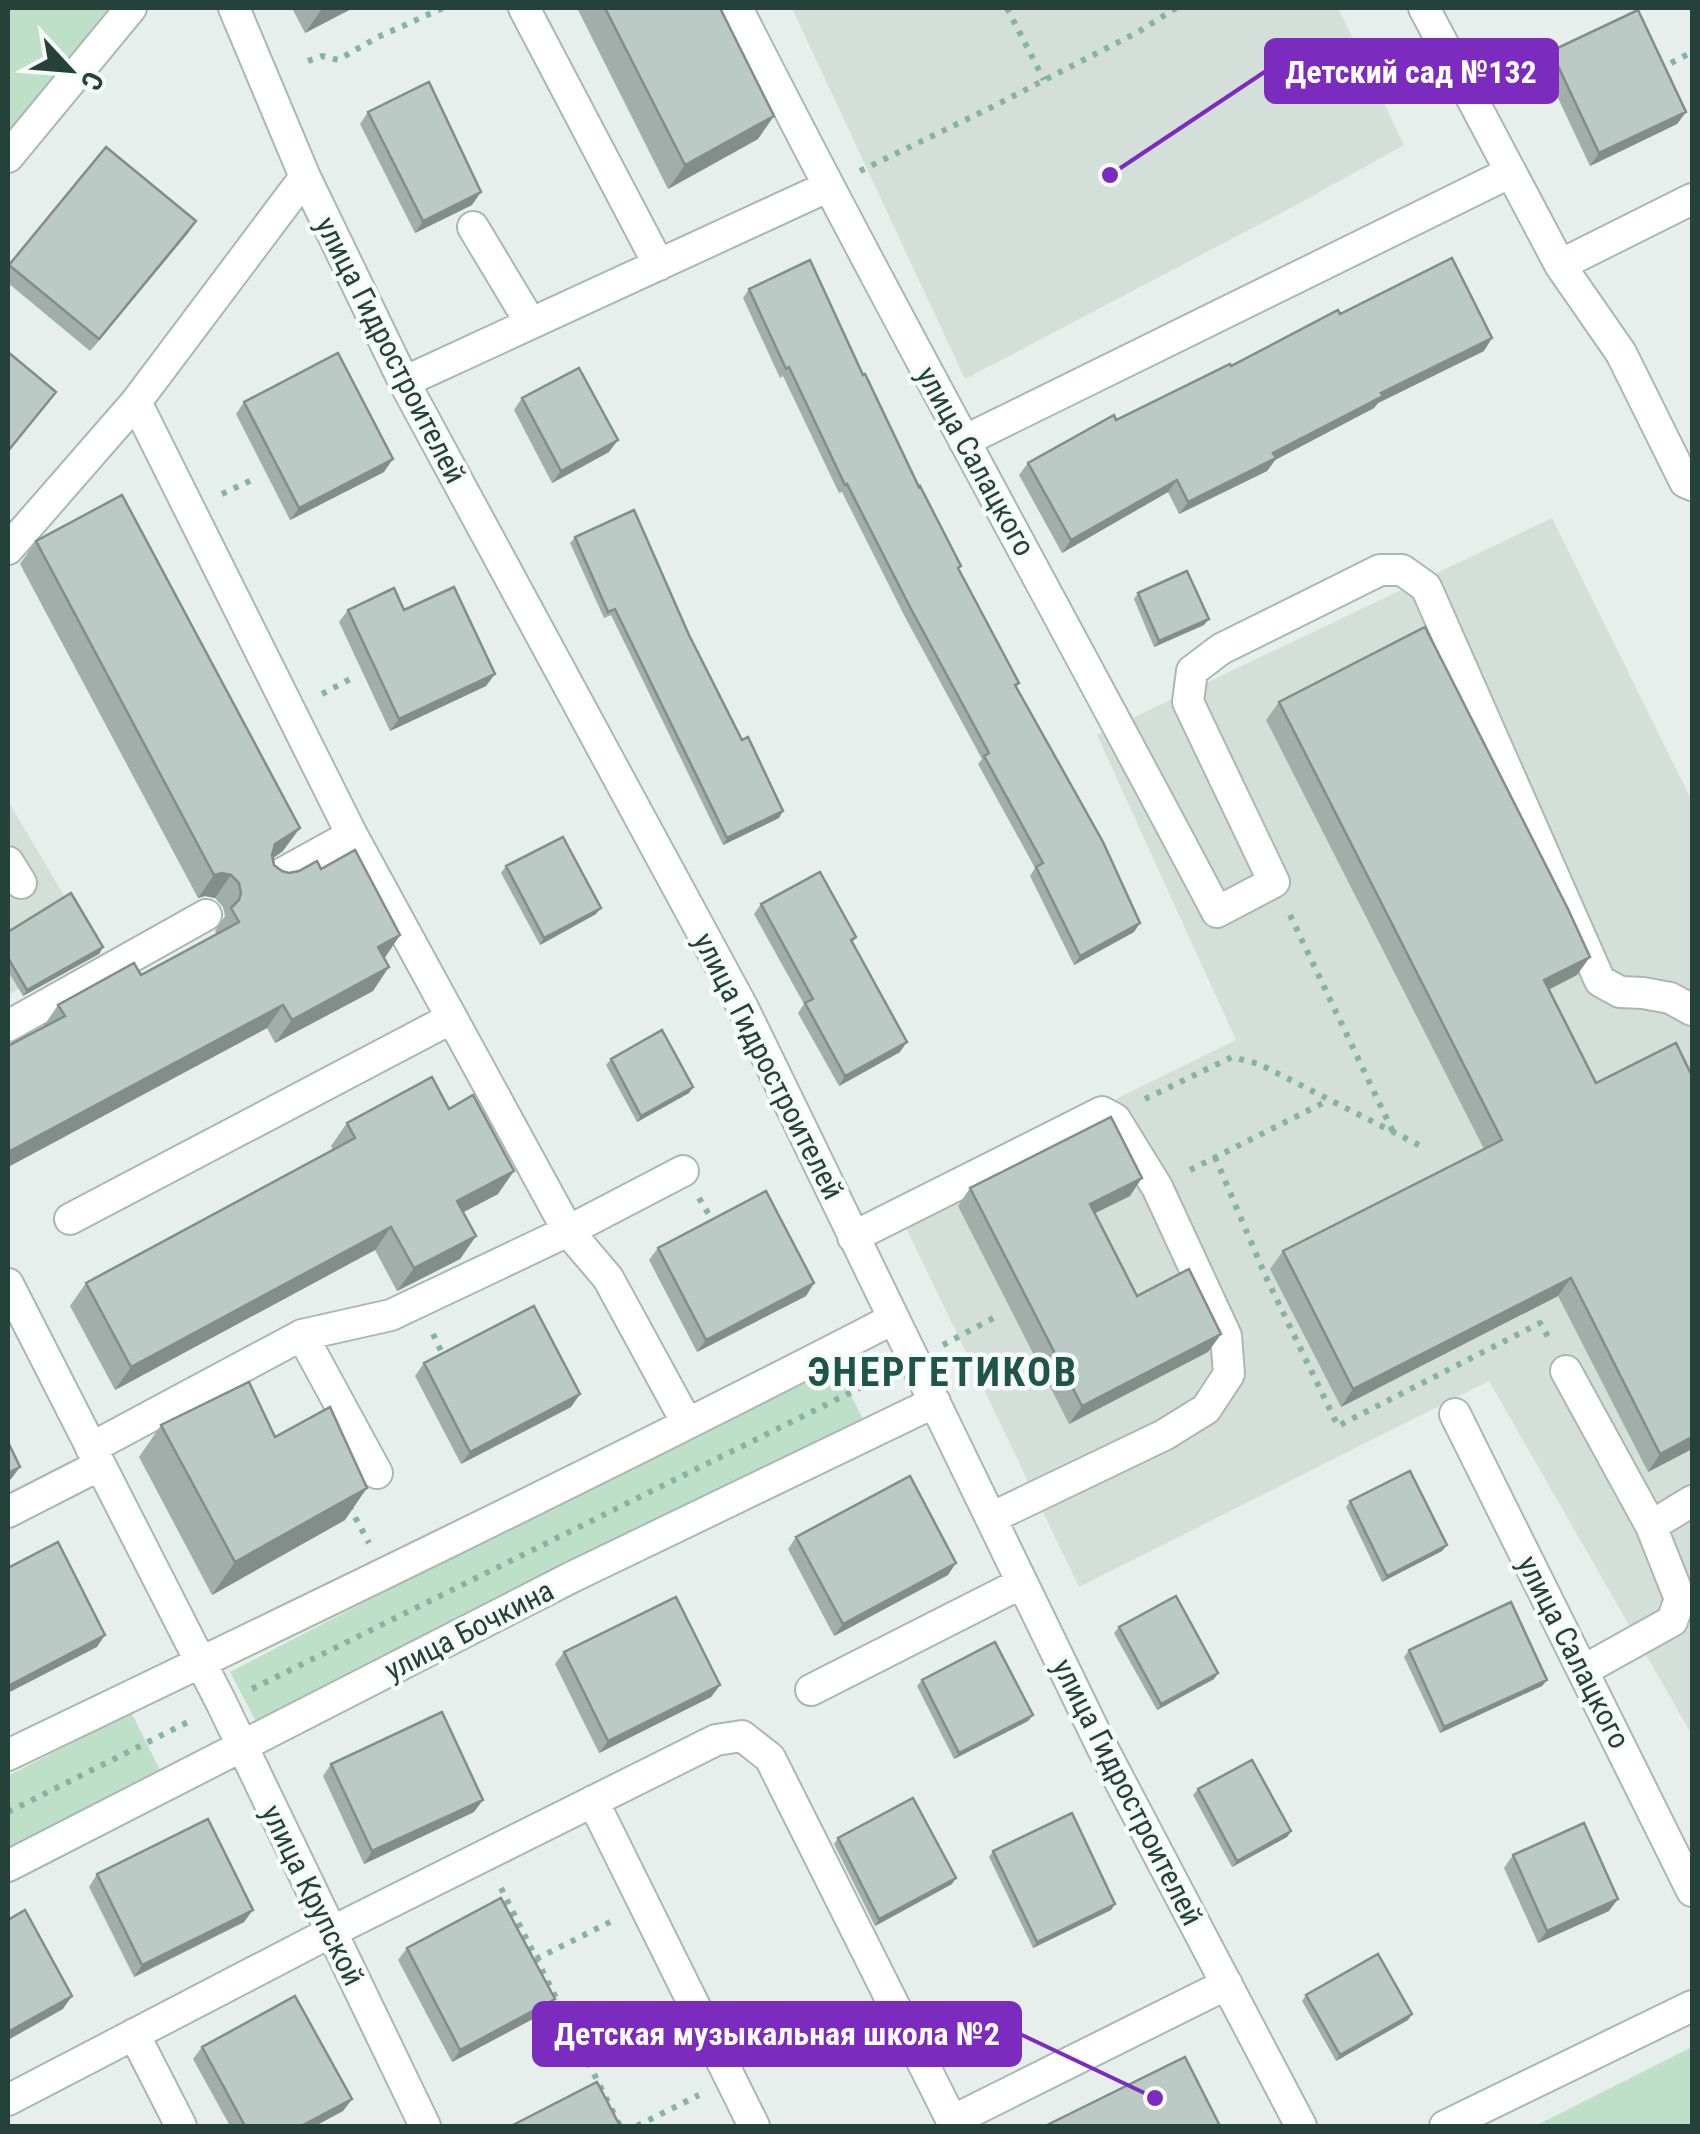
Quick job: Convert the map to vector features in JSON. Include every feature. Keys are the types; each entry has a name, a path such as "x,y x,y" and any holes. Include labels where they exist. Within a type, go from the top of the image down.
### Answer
{"street":[{"path":"8,157 131,8"},
{"name":"улица Гидростроителей","path":"234,8 305,177 404,382 743,1008 1102,1747 1301,2126"},
{"path":"524,8 659,265"},
{"name":"улица Салацкого","path":"736,8 827,186 1218,912 1274,882"},
{"path":"1424,8 1560,265 1621,353 1685,482 1692,485"},
{"path":"964,441 1511,172"},
{"path":"8,550 136,402 305,177"},
{"path":"404,382 827,186"},
{"path":"1560,265 1692,199"},
{"path":"473,227 530,322"},
{"path":"136,402 352,835 568,1231 608,1278 687,1424"},
{"path":"1274,882 1188,702 1192,671 1220,649 1380,570 1402,570 1426,587 1600,981 1620,992 1670,998 1692,1010"},
{"path":"274,878 352,835"},
{"path":"8,1026 206,915"},
{"path":"70,1220 452,1018"},
{"path":"853,1236 1102,1112 1115,1119 1157,1186 1226,1336 1229,1374 1206,1409 1164,1435 990,1518"},
{"path":"8,1512 302,1335 392,1314 683,1172"},
{"name":"улица Крупской","path":"8,1284 201,1663 425,2126"},
{"path":"8,1755 687,1424 893,1319"},
{"path":"302,1335 377,1473"},
{"path":"1566,1370 1650,1526 1680,1599 1672,1621 1584,1670"},
{"name":"улица Бочкина","path":"8,1866 570,1578 935,1402"},
{"name":"улица Салацкого","path":"1455,1414 1692,1890"},
{"path":"1650,1526 1692,1501"},
{"path":"810,1690 1022,1582"},
{"path":"8,2100 331,1932 716,1740 742,1736 770,1758 946,2124 1226,1984"},
{"path":"593,1801 754,2126"},
{"path":"1445,2126 1692,2006"},
{"path":"134,2034 182,2126"}],"path":[{"path":"308,61 322,56 338,60 443,8"},
{"path":"1007,8 1044,80"},
{"path":"827,186 1044,80 1176,8"},
{"path":"1671,63 1692,52"},
{"path":"1274,882 1394,1132"},
{"path":"1110,1116 1232,1056 1259,1064 1418,1146"},
{"path":"1330,1100 1216,1157 1265,1275 1338,1426 1540,1324 1566,1370"},
{"path":"936,1349 999,1315"},
{"path":"860,1368 876,1398"},
{"path":"251,1690 896,1370"},
{"path":"342,1492 372,1549"},
{"path":"260,1670 272,1692"},
{"path":"173,1710 185,1735"},
{"path":"8,1812 202,1715"},
{"path":"485,1855 620,2126"},
{"path":"536,1959 644,1905"},
{"path":"638,2126 730,2079"}],"shaded area":[{"path":"792,8 1338,8 1404,145 965,379"},
{"path":"1552,518 1692,801 1692,1735 1489,1381 1079,1587 896,1207 1236,1040 1097,735"},
{"path":"8,801 94,946 8,995"}],"green space":[{"path":"8,8 134,8 8,165"},
{"path":"833,1360 866,1425 264,1737 230,1672"},
{"path":"131,1712 163,1776 8,1857 8,1776"},
{"path":"1692,2047 1692,2126 1535,2126"}],"building":[{"path":"605,8 720,8 774,116 685,165"},
{"path":"1638,10 1686,112 1599,153 1551,51"},
{"path":"429,82 481,192 423,221 368,112"},
{"path":"106,147 196,221 99,339 9,265"},
{"path":"1452,258 1492,338 1381,393 1383,396 1273,453 1276,458 1188,502 1177,480 1071,540 1028,463 1114,415 1116,420"},
{"path":"810,260 863,375 961,566 958,568 1019,683 1015,685 1103,842 1140,923 1080,956 1036,867 1043,863 984,756 989,753 845,485 749,289"},
{"path":"8,352 56,392 8,451"},
{"path":"338,353 393,459 299,508 244,402"},
{"path":"579,368 618,440 561,471 522,398"},
{"path":"122,495 300,828 275,844 274,865 289,873 317,861 321,869 355,850 400,935 378,947 389,967 292,1020 283,1005 10,1151 8,1046 65,1016 58,1005 134,963 141,975 239,922 231,908 239,900 239,883 231,875 214,875 36,541"},
{"path":"634,510 689,635 742,740 748,737 783,811 727,838 615,609 608,612 575,537"},
{"path":"1187,571 1209,619 1159,641 1138,593"},
{"path":"454,587 495,674 399,719 348,610 394,588 404,610"},
{"path":"1425,627 1590,957 1544,980 1596,1083 1676,1043 1692,1076 1692,1437 1660,1454 1571,1278 1353,1389 1283,1251 1502,1140 1279,702"},
{"path":"563,837 601,908 544,938 506,866"},
{"path":"820,872 856,937 851,940 907,1042 845,1076 805,1003 813,999 761,904"},
{"path":"71,893 103,947 27,990 8,958 8,932"},
{"path":"662,1030 693,1087 641,1116 611,1059"},
{"path":"432,1077 449,1109 473,1095 514,1171 457,1201 476,1236 414,1268 391,1227 131,1367 86,1283 355,1138 347,1123"},
{"path":"1111,1117 1142,1178 1090,1204 1137,1296 1189,1269 1221,1334 1082,1406 970,1188"},
{"path":"766,1191 814,1283 706,1340 658,1248"},
{"path":"534,1306 580,1394 470,1452 424,1363"},
{"path":"249,1382 275,1437 330,1407 367,1488 235,1562 161,1425"},
{"path":"8,1442 20,1467 8,1473"},
{"path":"1410,1471 1447,1545 1387,1576 1350,1501"},
{"path":"910,1476 956,1563 843,1624 796,1537"},
{"path":"58,1542 105,1635 8,1686 8,1568"},
{"path":"1176,1596 1218,1673 1161,1704 1119,1627"},
{"path":"676,1597 720,1685 608,1741 564,1652"},
{"path":"1511,1602 1547,1680 1444,1727 1409,1650"},
{"path":"995,1642 1033,1715 959,1753 922,1680"},
{"path":"442,1712 483,1800 372,1851 331,1764"},
{"path":"1252,1760 1291,1831 1237,1861 1198,1789"},
{"path":"913,1798 956,1878 879,1919 838,1838"},
{"path":"1072,1813 1115,1904 1037,1942 993,1851"},
{"path":"208,1819 253,1910 142,1965 97,1874"},
{"path":"1584,1823 1618,1899 1547,1931 1513,1855"},
{"path":"501,1898 555,1999 460,2050 407,1948"},
{"path":"25,1910 72,1996 8,2032 8,1920"},
{"path":"1378,1954 1412,2014 1340,2055 1306,1995"},
{"path":"295,1996 352,2099 301,2126 245,2126 202,2047"},
{"path":"1185,2057 1220,2126 1045,2126"},
{"path":"597,2082 620,2126 511,2126"}],"place":[{"name":"Детский сад №132","path":"1110,175"},
{"name":"Детская музыкальная школа №2","path":"1155,2098"}],"district":[{"name":"ЭНЕРГЕТИКОВ","path":"943,1372"}]}
